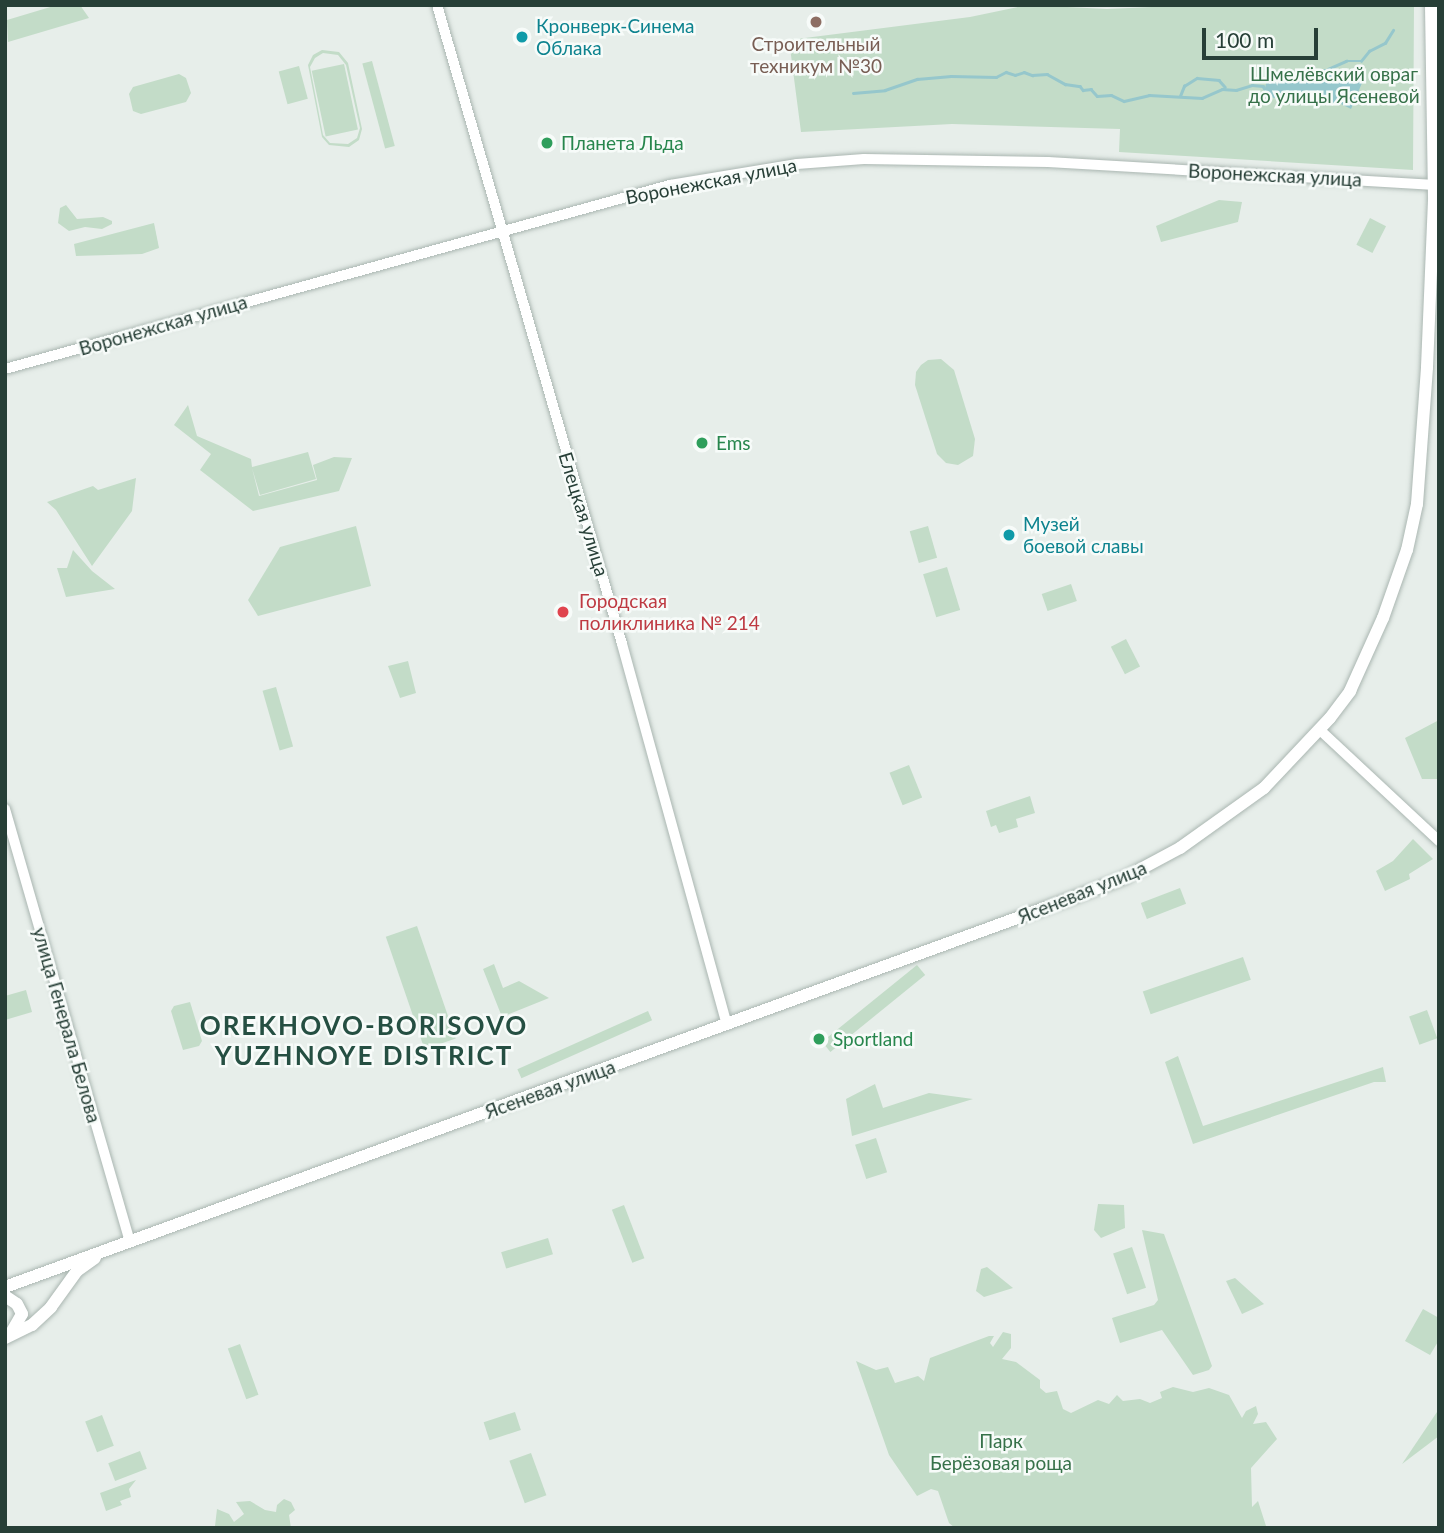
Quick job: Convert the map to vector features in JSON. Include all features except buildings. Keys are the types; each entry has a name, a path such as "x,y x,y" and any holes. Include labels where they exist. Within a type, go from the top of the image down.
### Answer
{"main road":[{"name":"Ясеневая улица","path":"5,1287 1051,906 1150,865 1244,804 1320,730 1350,691 1383,618 1407,550 1417,504 1436,185 1431,5"},
{"name":"Ясеневая улица","path":"6,1338 32,1325 51,1307 77,1271 106,1250"},
{"path":"5,1296 18,1304 22,1314 16,1330 6,1338"}],"street":[{"name":"Елецкая улица","path":"437,5 651,744 727,1025"},
{"name":"Воронежская улица","path":"5,369 670,185 841,160 1048,162 1436,185"},
{"path":"1320,730 1439,841"},
{"name":"улица Генерала Белова","path":"5,809 130,1241"}],"green space":[{"path":"57,5 80,5 89,18 8,42 7,20"},
{"name":"Шмелёвский овраг до улицы Ясеневой","path":"1027,5 1107,9 1196,5 1414,5 1413,170 1119,152 1120,129 952,124 801,132 789,40 970,17"},
{"path":"322,50 339,52 348,63 362,129 359,140 349,147 329,145 322,137 308,65 313,55","holes":["323,53 338,55 346,65 360,128 357,138 348,144 330,143 323,135 310,67 315,58"]},
{"path":"372,61 395,146 385,149 362,64"},
{"path":"344,64 358,130 326,136 312,71"},
{"path":"299,66 308,99 288,104 279,71"},
{"path":"179,74 186,78 191,93 186,102 141,114 133,111 129,94 133,87"},
{"path":"1219,200 1242,202 1238,222 1161,242 1156,226"},
{"path":"66,205 77,219 103,217 112,221 112,224 102,229 85,227 69,231 58,223 60,208"},
{"path":"1370,218 1386,226 1372,253 1356,245"},
{"path":"154,223 159,248 142,254 76,256 74,244"},
{"path":"941,359 954,370 975,439 973,456 958,465 946,463 937,454 915,385 916,372 921,365 928,360"},
{"path":"188,405 197,436 251,459 252,467 308,452 316,479 260,495 252,468 259,496 317,480 313,465 334,457 352,458 339,491 253,511 200,470 211,454 174,425"},
{"path":"136,478 132,511 92,566 56,510 47,502 93,486 98,490"},
{"path":"356,526 371,586 258,616 248,600 280,547"},
{"path":"928,526 937,558 919,563 910,531"},
{"path":"73,550 92,571 115,589 66,597 57,568 67,568"},
{"path":"947,567 960,610 936,617 923,574"},
{"path":"1071,584 1077,601 1048,611 1042,594"},
{"path":"1126,639 1140,667 1125,674 1111,647"},
{"path":"408,661 416,693 400,698 388,666"},
{"path":"276,687 293,747 280,750 263,691"},
{"path":"1439,720 1439,779 1422,779 1405,738"},
{"path":"909,765 922,797 903,805 890,773"},
{"path":"1030,796 1035,813 1016,819 1018,827 999,833 996,825 991,827 986,811"},
{"path":"1413,839 1433,859 1409,874 1410,879 1385,891 1376,871 1393,861"},
{"path":"1180,888 1186,904 1147,919 1141,903"},
{"path":"417,926 456,1039 425,1049 386,937"},
{"path":"1243,957 1251,980 1151,1014 1143,992"},
{"path":"494,964 503,988 519,981 549,998 502,1017 483,969"},
{"path":"917,965 925,975 830,1052 822,1042"},
{"path":"26,990 32,1012 5,1020 5,996"},
{"path":"190,1002 202,1041 199,1046 183,1050 171,1011 174,1006"},
{"path":"1427,1010 1437,1038 1419,1045 1409,1016"},
{"path":"648,1011 652,1020 521,1078 517,1069"},
{"path":"1178,1056 1203,1126 1383,1067 1386,1082 1374,1082 1193,1144 1165,1062"},
{"path":"875,1084 883,1108 929,1093 973,1099 852,1136 846,1099"},
{"path":"876,1138 887,1172 866,1179 855,1145"},
{"path":"1098,1204 1124,1205 1125,1228 1101,1238 1094,1230"},
{"path":"624,1205 644,1258 632,1263 612,1210"},
{"path":"1142,1230 1164,1234 1212,1366 1209,1370 1193,1375 1162,1330 1120,1343 1112,1318 1154,1305 1158,1300"},
{"path":"548,1238 553,1254 506,1269 501,1252"},
{"path":"1132,1247 1146,1288 1127,1294 1113,1254"},
{"path":"987,1267 1013,1288 984,1297 976,1291 981,1269"},
{"path":"1235,1278 1264,1304 1242,1314 1226,1281"},
{"path":"1423,1309 1439,1318 1439,1340 1430,1355 1405,1341"},
{"name":"Парк Берёзовая роща","path":"1003,1332 1011,1334 1011,1348 1002,1359 1016,1362 1040,1380 1040,1388 1046,1393 1057,1391 1063,1409 1071,1413 1098,1400 1109,1404 1117,1395 1123,1401 1140,1399 1150,1403 1162,1398 1160,1392 1173,1387 1193,1392 1209,1388 1229,1395 1242,1418 1246,1411 1256,1406 1258,1414 1253,1424 1266,1422 1277,1439 1251,1468 1252,1507 1258,1501 1266,1526 955,1528 949,1523 938,1491 931,1489 917,1496 889,1455 856,1361 876,1370 888,1367 895,1383 918,1376 924,1381 930,1358 989,1336 994,1336 990,1343 993,1347"},
{"path":"240,1344 258,1395 246,1399 228,1348"},
{"path":"1439,1409 1439,1436 1402,1464"},
{"path":"515,1412 521,1430 489,1440 484,1422"},
{"path":"102,1415 114,1446 97,1452 85,1421"},
{"path":"140,1451 147,1469 115,1481 108,1463"},
{"path":"531,1453 546,1495 525,1503 509,1461"},
{"path":"136,1480 129,1489 131,1497 120,1501 122,1505 106,1511 100,1493"},
{"path":"284,1499 291,1502 295,1510 289,1515 291,1528 215,1526 217,1509 229,1514 234,1522 244,1514 236,1502 250,1501 265,1510 276,1512 277,1505"}],"water":[{"path":"1325,69 1351,71 1360,77 1362,83 1351,109 1341,104 1281,100 1271,97 1265,88 1267,80 1276,74 1298,75"}],"waterway":[{"path":"1328,69 1346,61 1361,61 1369,51 1385,43 1393,30"},
{"path":"853,93 885,90 917,79 951,76 996,77 1006,72 1015,75 1024,72 1032,75 1047,74 1065,84 1080,86 1083,90 1091,89 1097,96 1111,95 1124,101 1149,95 1202,98 1222,89 1236,90 1252,85 1263,86 1266,91"},
{"path":"1180,96 1184,86 1197,78 1219,80 1225,87"}],"place":[{"name":"Строительный техникум №30","path":"816,22"},
{"name":"Кронверк-Синема Облака","path":"522,37"},
{"name":"Планета Льда","path":"547,143"},
{"name":"Ems","path":"702,443"},
{"name":"Музей боевой славы","path":"1009,535"},
{"name":"Городская поликлиника № 214","path":"563,612"},
{"name":"Sportland","path":"819,1039"}],"district":[{"name":"OREKHOVO-BORISOVO YUZHNOYE DISTRICT","path":"364,1041"}]}
